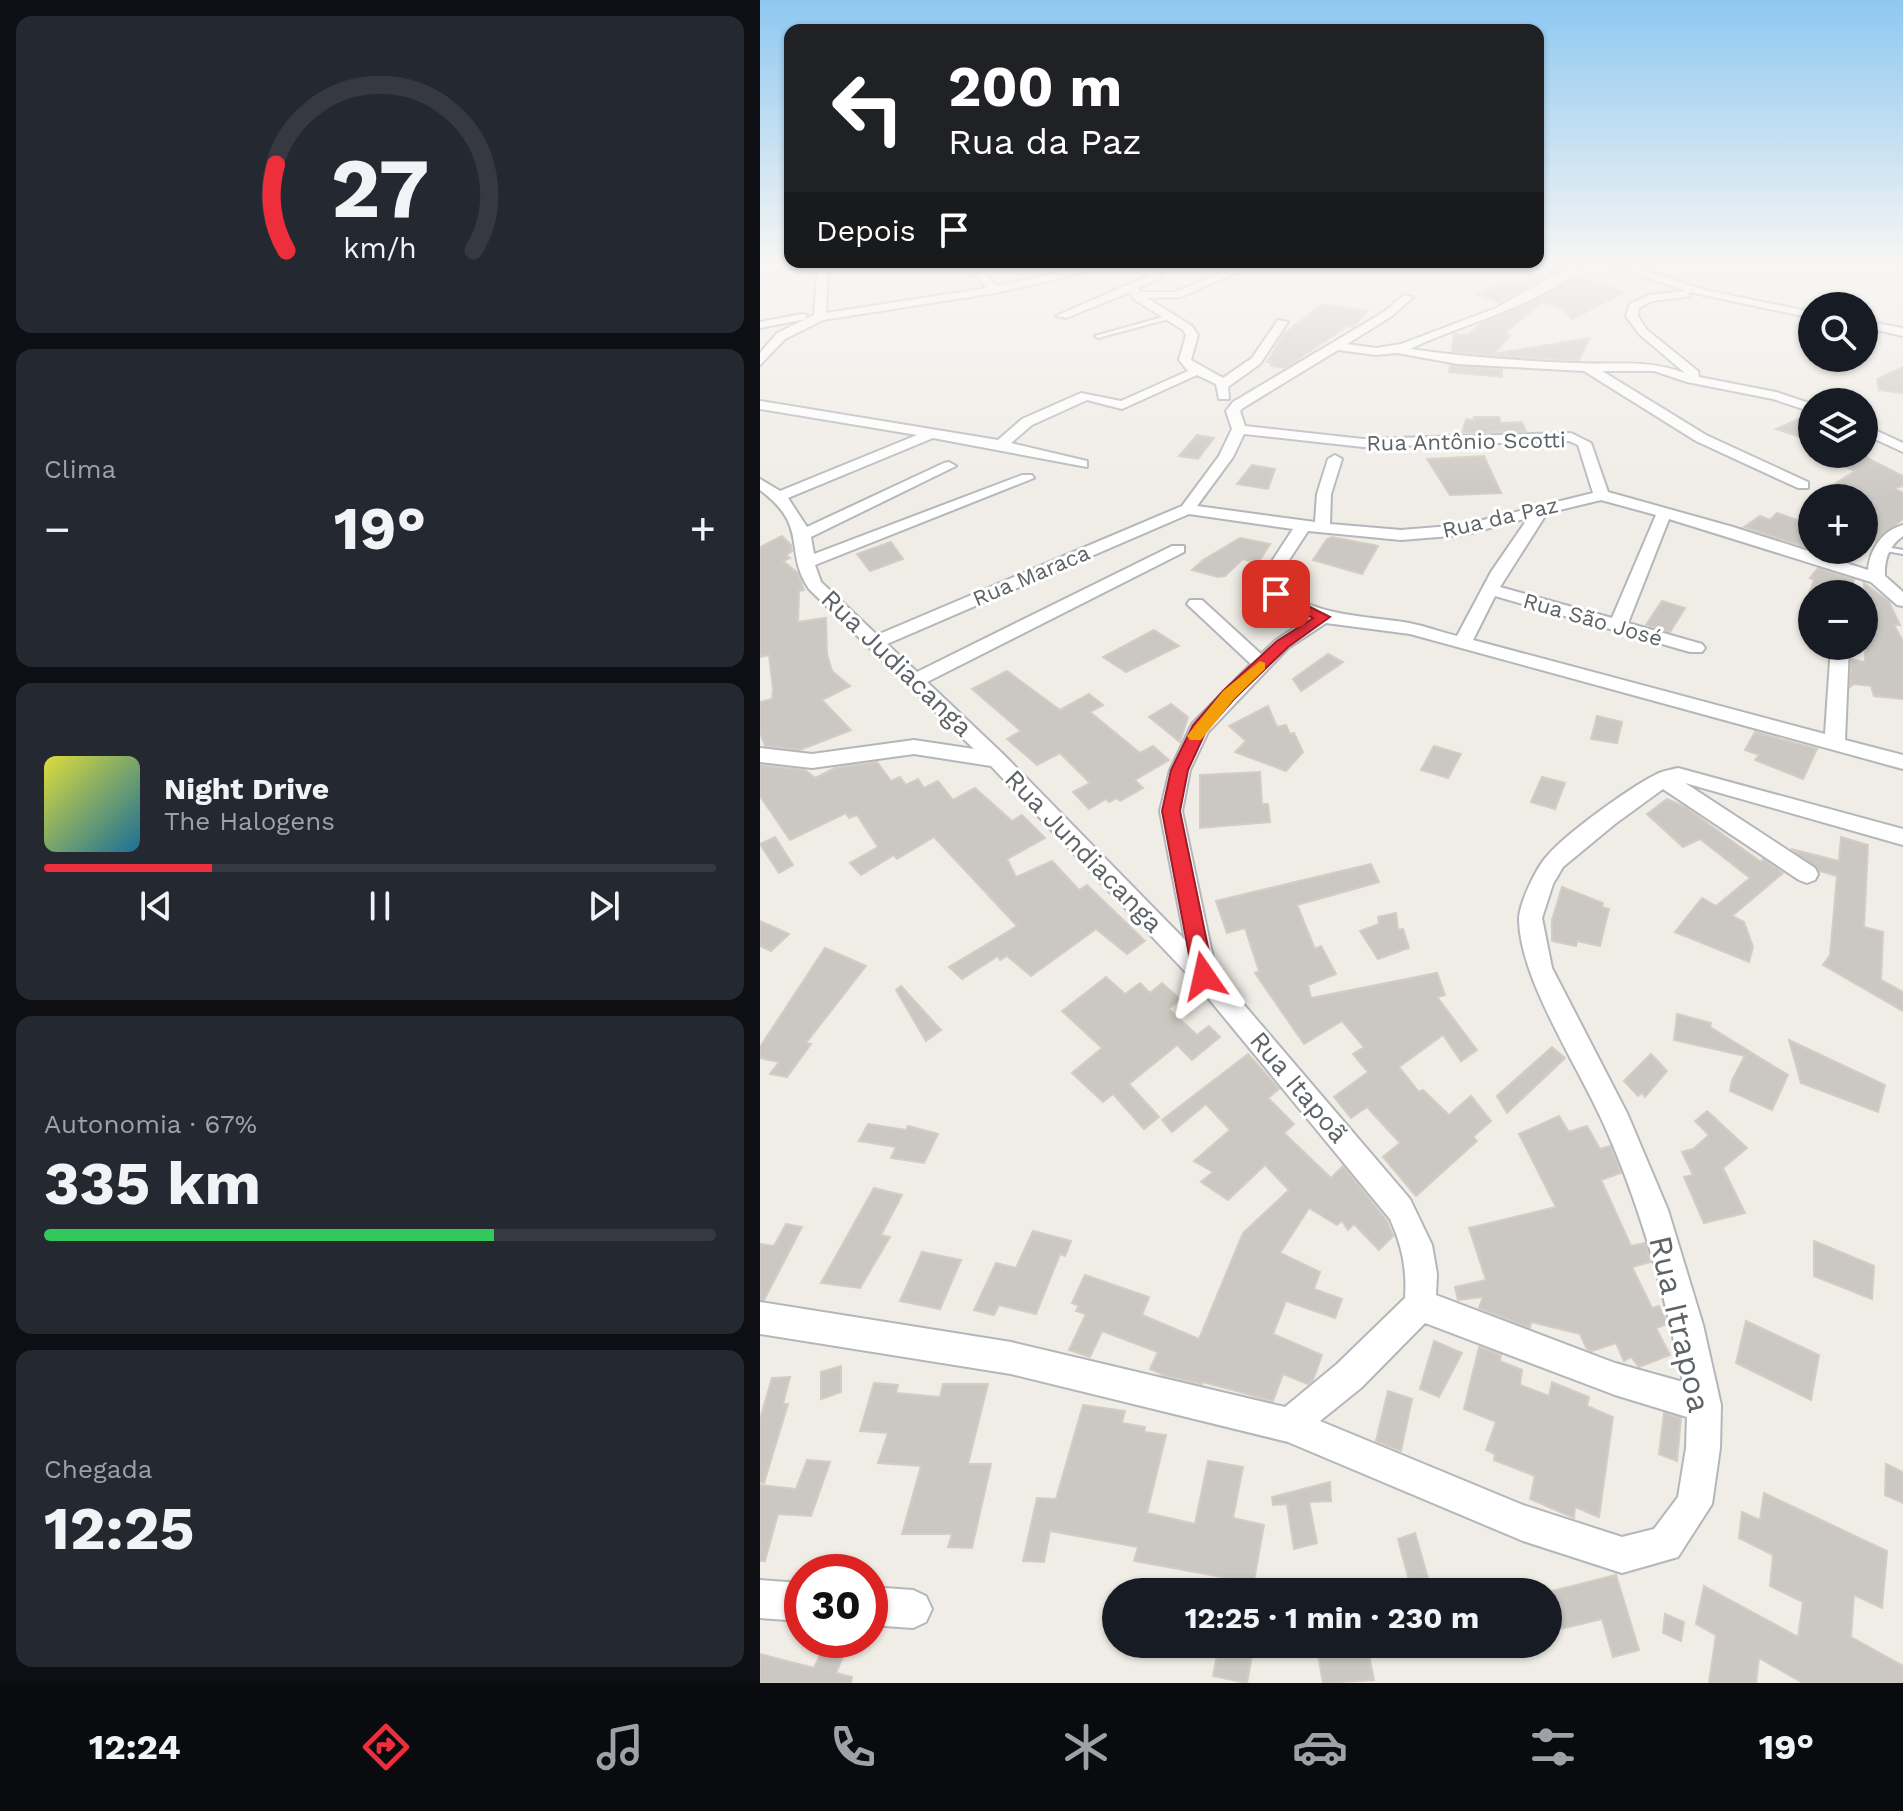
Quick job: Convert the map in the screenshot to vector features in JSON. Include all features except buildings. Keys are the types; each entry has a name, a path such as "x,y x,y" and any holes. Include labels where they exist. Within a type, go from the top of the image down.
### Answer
{"street":[{"path":"760,361 776,343"},
{"path":"1190,343 1185,360 1197,371 1223,383"},
{"path":"1238,405 1225,398 1221,386 1256,361 1268,343"},
{"path":"1187,509 1226,457 1239,429 1233,411 1238,405 1337,343"},
{"path":"1402,352 1415,343"},
{"path":"1656,343 1705,382"},
{"path":"1333,345 1458,360 1587,367 1655,367 1798,403"},
{"path":"1655,367 1675,359"},
{"path":"1587,367 1701,438 1801,484"},
{"path":"1001,445 1027,422 1086,396 1122,405 1197,371"},
{"path":"760,405 1001,445 1082,464"},
{"name":"Rua Antônio Scotti","path":"1239,429 1363,443 1571,437 1584,443 1601,495"},
{"path":"781,496 932,434"},
{"path":"1878,436 1903,448"},
{"path":"1322,528 1324,494 1335,459"},
{"path":"802,535 949,466"},
{"path":"806,563 1027,478"},
{"name":"Rua Judiacanga","path":"760,483 781,496 802,535 807,574 815,585 997,760"},
{"path":"1601,495 1877,578 1903,601"},
{"name":"Rua da Paz","path":"1187,509 1322,528 1391,534 1434,533 1463,530 1601,495"},
{"name":"Rua Maraca","path":"876,642 1187,509"},
{"name":"Rua São José","path":"1463,642 1490,589 1542,509"},
{"path":"1618,626 1664,513"},
{"path":"1303,526 1265,584 1276,594 1323,617 1383,624 1463,642 1903,762"},
{"path":"1877,578 1876,567 1883,548 1903,530"},
{"path":"916,680 1178,549"},
{"name":"Rua São José","path":"1490,589 1696,648"},
{"path":"1196,604 1262,664"},
{"name":"Rua Itapoã","path":"1323,617 1282,644 1199,729 1180,770 1171,811 1204,976 1400,1209 1417,1245 1422,1274 1420,1305"},
{"path":"1835,742 1839,660"},
{"name":"Rua Jundiacanga","path":"760,755 812,761 914,747 997,760 1204,976"},
{"path":"1663,779 1678,775 1693,777 1903,837"},
{"path":"1663,779 1807,874"},
{"name":"Rua Itrapoa","path":"1289,1425 1523,1523 1622,1555 1665,1544 1694,1504 1703,1448 1704,1405 1687,1325 1653,1210 1617,1122 1540,968 1530,918 1542,883 1555,861 1607,818 1663,779"},
{"path":"760,1318 1011,1358 1289,1425 1349,1376 1420,1305 1615,1379 1704,1405"},
{"path":"760,1599 784,1601"},
{"path":"888,1607 913,1609"}],"lane":[{"path":"1883,548 1903,552"}],"slow traffic":[{"path":"1195,736 1229,695 1260,666"}],"route":[{"path":"1204,976 1171,811 1180,770 1199,729 1282,644 1323,617 1276,594"}]}
